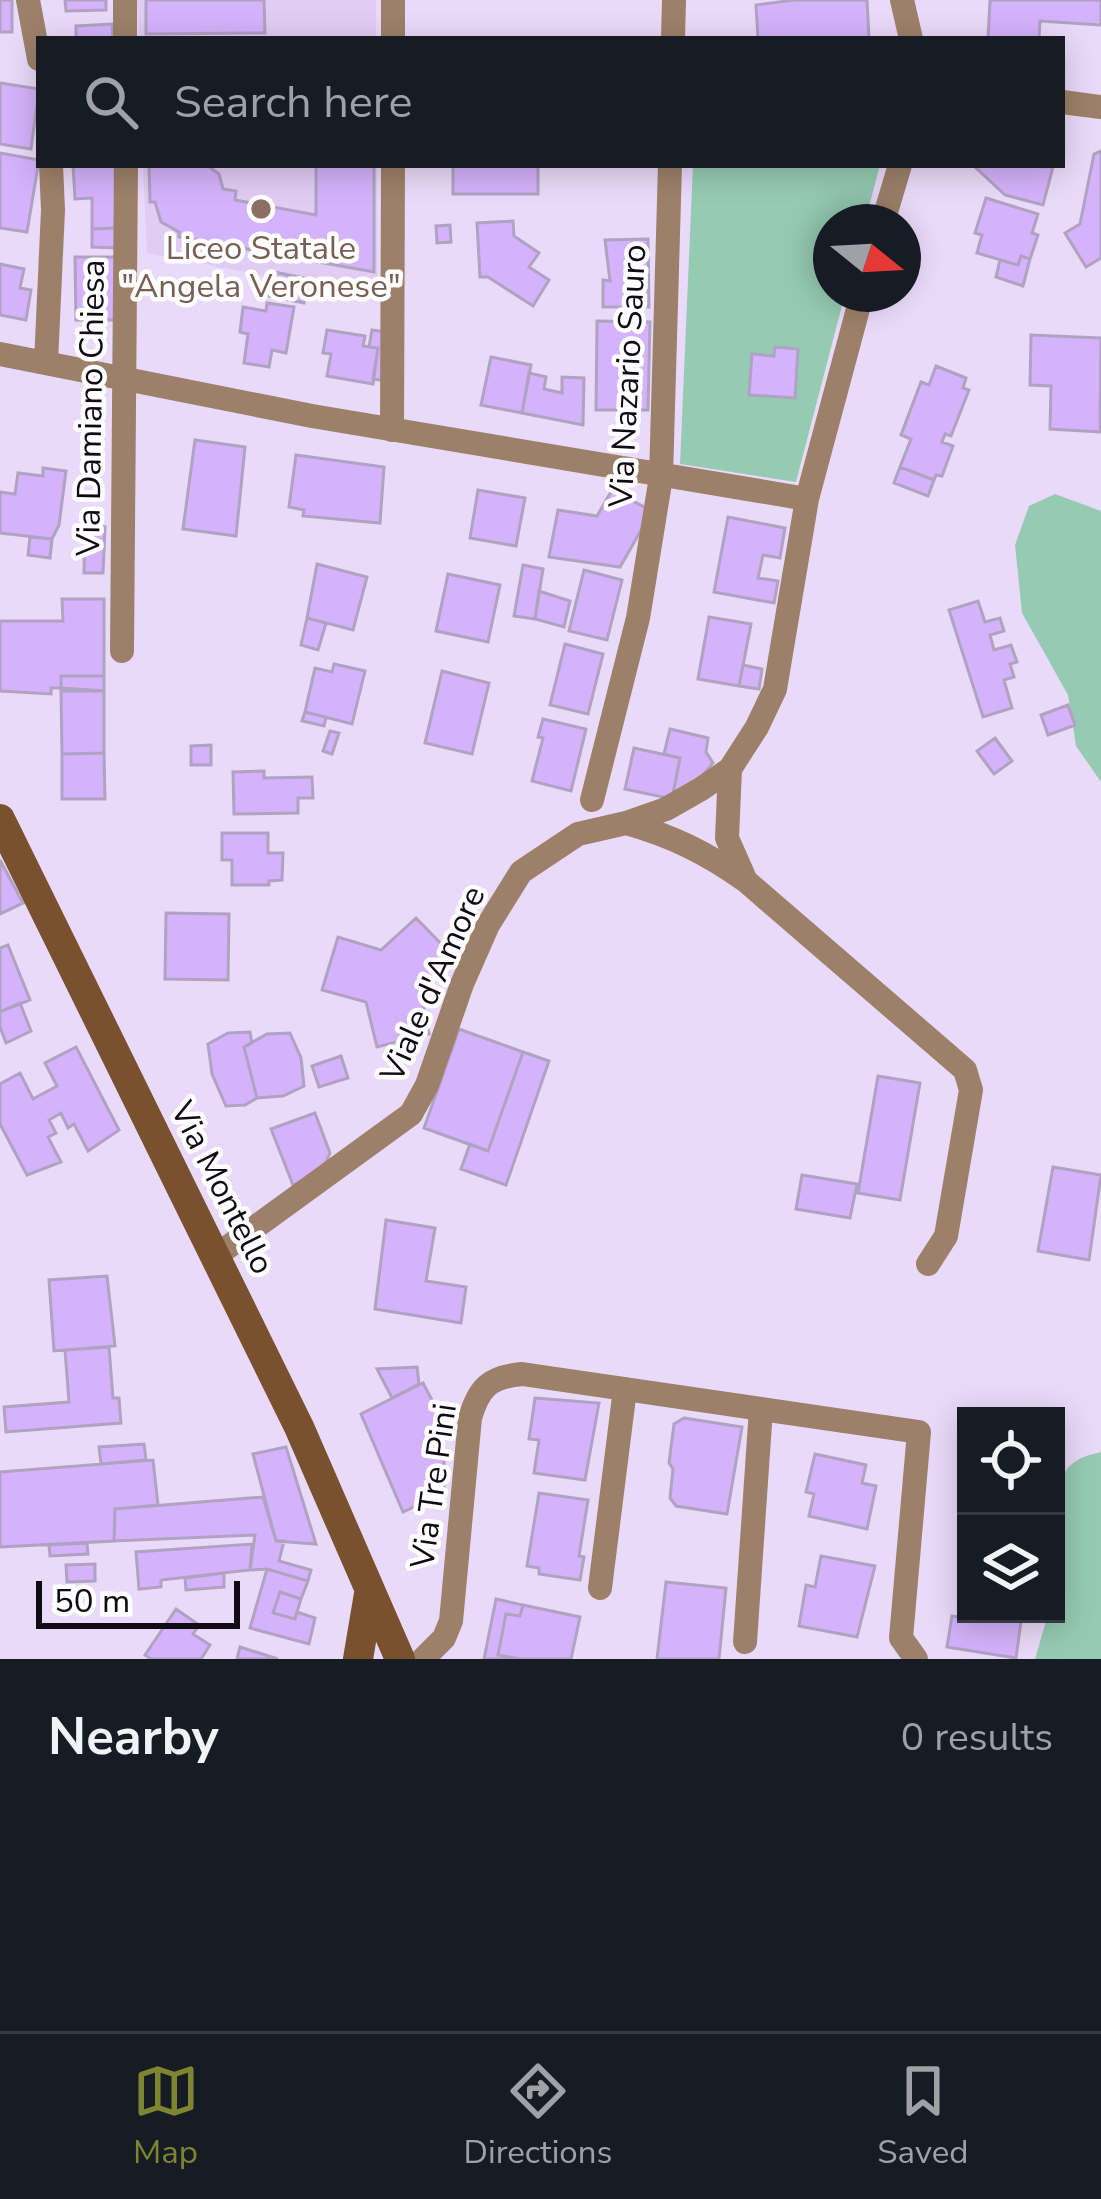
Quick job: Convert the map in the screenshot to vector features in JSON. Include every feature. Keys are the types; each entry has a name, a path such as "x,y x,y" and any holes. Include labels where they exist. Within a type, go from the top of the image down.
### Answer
{"street":[{"path":"28,0 36,43"},
{"path":"125,0 125,36"},
{"path":"393,0 393,36"},
{"path":"673,36 674,0"},
{"path":"902,0 910,36"},
{"path":"1065,102 1101,107"},
{"path":"46,363 51,168"},
{"name":"Via Damiano Chiesa","path":"122,651 126,168"},
{"path":"392,430 393,168"},
{"name":"Via Nazario Sauro","path":"592,800 638,618 662,476 670,168"},
{"path":"888,204 899,168"},
{"name":"Viale d'Amore","path":"217,1255 411,1114 428,1085 462,984 488,925 521,872 578,834 666,809 730,769 775,689 807,500 857,312"},
{"path":"0,354 392,430 807,500"},
{"path":"730,769 728,838 746,881"},
{"name":"Via Montello","path":"0,819 299,1427 400,1659"},
{"path":"626,824 674,836 713,857 965,1070 971,1090 946,1236 928,1264"},
{"name":"Via Tre Pini","path":"423,1659 444,1638 451,1621 470,1418 484,1385 502,1376 534,1374 919,1432 901,1639 916,1659"},
{"path":"600,1588 626,1389"},
{"path":"745,1642 761,1409"},
{"path":"358,1659 369,1594"}],"shaded area":[{"path":"137,0 376,0 376,36 139,36"},
{"name":"Liceo Statale \"Angela Veronese\"","path":"143,168 377,168 378,298 147,253"}],"green space":[{"path":"693,168 879,168 870,204 813,204 813,312 840,312 796,482 680,464"},
{"path":"1055,494 1101,511 1101,782 1076,746 1068,695 1022,613 1015,545 1029,506"},
{"path":"1101,1452 1101,1659 1035,1659 1045,1623 1065,1623 1065,1473"}],"building":[{"path":"0,0 12,0 12,32 0,32"},
{"path":"65,0 106,0 106,10 66,11"},
{"path":"146,0 264,0 265,33 146,34"},
{"path":"867,0 869,36 758,36 756,5"},
{"path":"990,0 1101,0 1101,25 1040,21 1039,36 988,36"},
{"path":"112,24 113,36 76,36 76,26"},
{"path":"0,83 36,89 31,149 0,144"},
{"path":"1101,151 1101,258 1086,267 1065,233 1080,224 1094,154"},
{"path":"0,153 36,159 27,232 0,228"},
{"path":"73,168 115,168 116,228 92,229 92,198 75,199"},
{"path":"149,168 211,168 219,174 223,189 236,191 235,200 316,215 316,168 374,168 374,272 179,237 179,232 161,222 155,202 150,202"},
{"path":"453,168 538,168 538,194 453,194"},
{"path":"976,168 1053,168 1043,205 1005,195"},
{"path":"986,198 1038,214 1032,233 1038,235 1030,259 1021,256 1018,265 977,253 982,235 975,233"},
{"path":"513,221 514,236 539,253 529,267 549,280 533,306 488,277 480,277 477,223"},
{"path":"450,225 451,242 437,243 436,226"},
{"path":"116,228 116,248 92,247 92,229"},
{"path":"648,239 649,307 603,307 603,280 610,281 605,240"},
{"path":"1021,256 1030,259 1023,286 996,277 1000,260 1018,265"},
{"path":"75,257 115,257 117,320 76,320"},
{"path":"0,264 24,269 20,288 31,290 26,320 0,315"},
{"path":"274,272 309,279 304,303 269,296"},
{"path":"267,303 294,307 286,353 272,350 269,367 244,363 248,334 240,332 243,307 266,311"},
{"path":"597,321 650,322 648,410 596,410"},
{"path":"327,330 365,336 363,346 378,348 373,384 327,376 331,354 323,353"},
{"path":"372,330 387,332 387,381 373,379 378,348 369,347"},
{"path":"1031,335 1101,338 1100,432 1050,429 1051,386 1030,385"},
{"path":"775,347 798,349 795,398 749,395 752,354 774,356"},
{"path":"491,357 531,365 522,413 481,405"},
{"path":"936,366 966,378 963,388 969,390 951,436 945,434 942,442 953,446 942,476 934,480 900,467 911,439 901,435 921,382 929,385"},
{"path":"529,373 546,377 544,389 562,393 562,377 584,378 583,425 522,413"},
{"path":"195,440 245,447 236,536 183,529"},
{"path":"296,455 384,467 380,523 303,516 304,510 289,507"},
{"path":"900,467 934,480 928,496 894,483"},
{"path":"43,468 66,471 59,525 52,539 0,533 0,492 15,494 18,473 43,476"},
{"path":"478,490 525,498 516,546 470,538"},
{"path":"612,490 652,511 620,567 549,557 558,510 597,516"},
{"path":"728,517 785,528 780,558 763,555 758,578 778,581 774,603 714,592"},
{"path":"85,527 105,527 103,573 84,573"},
{"path":"30,537 52,539 50,558 28,555"},
{"path":"317,564 367,577 353,630 307,618"},
{"path":"523,565 543,569 535,619 514,616"},
{"path":"584,570 622,580 607,640 569,631"},
{"path":"448,574 500,585 488,642 436,631"},
{"path":"539,591 570,601 564,627 535,619"},
{"path":"62,599 104,599 104,676 61,676 61,688 51,688 51,694 0,691 0,621 63,621"},
{"path":"978,601 985,622 1000,618 1004,631 990,635 994,650 1011,645 1017,662 1010,664 1014,677 1004,680 1012,708 983,717 949,610"},
{"path":"709,617 751,624 739,686 698,679"},
{"path":"307,618 326,623 318,650 301,645"},
{"path":"565,644 603,654 588,714 550,705"},
{"path":"334,664 365,671 352,724 305,712 315,668 332,672"},
{"path":"743,665 762,669 759,689 739,686"},
{"path":"442,671 489,683 472,754 425,743"},
{"path":"61,676 104,676 104,691 61,688"},
{"path":"61,691 104,691 104,753 62,754"},
{"path":"1068,705 1075,725 1048,735 1041,715"},
{"path":"305,712 326,717 324,726 302,721"},
{"path":"543,719 586,729 571,791 532,781"},
{"path":"670,729 708,738 706,752 713,763 672,799 680,758 664,754"},
{"path":"330,731 339,733 332,754 323,751"},
{"path":"995,738 1012,761 994,774 977,751"},
{"path":"211,745 211,765 191,765 191,746"},
{"path":"634,748 680,758 672,799 625,789"},
{"path":"104,753 105,799 62,799 62,754"},
{"path":"264,771 264,778 312,777 313,798 298,798 298,813 234,814 233,772"},
{"path":"222,833 268,833 268,853 283,853 282,880 269,881 269,885 232,885 232,860 222,860"},
{"path":"0,860 23,903 0,914"},
{"path":"166,913 229,914 228,980 165,979"},
{"path":"416,918 453,956 420,988 429,1034 377,1047 366,1002 322,990 338,937 381,950"},
{"path":"8,945 30,1000 0,1012 0,948"},
{"path":"20,1003 31,1031 6,1043 0,1012"},
{"path":"459,1029 523,1052 488,1151 424,1128"},
{"path":"250,1032 252,1043 244,1047 257,1098 245,1105 226,1106 212,1074 208,1044 228,1033"},
{"path":"290,1033 301,1058 304,1086 283,1096 257,1098 244,1047 267,1034"},
{"path":"76,1047 119,1130 88,1151 74,1124 68,1128 61,1113 49,1120 56,1133 48,1137 61,1162 27,1175 0,1124 0,1084 20,1073 33,1099 57,1086 45,1063"},
{"path":"523,1052 549,1061 506,1185 461,1169 470,1144 488,1151"},
{"path":"341,1056 348,1078 319,1087 312,1066"},
{"path":"878,1076 920,1083 900,1200 858,1193"},
{"path":"315,1113 330,1153 321,1174 293,1185 271,1129"},
{"path":"1053,1167 1101,1175 1089,1260 1038,1251"},
{"path":"802,1175 857,1184 850,1218 796,1209"},
{"path":"386,1220 435,1228 426,1281 466,1287 461,1323 375,1309"},
{"path":"107,1276 115,1346 54,1351 49,1280"},
{"path":"109,1347 113,1398 119,1398 121,1423 6,1432 4,1407 69,1402 65,1350"},
{"path":"417,1367 419,1384 392,1398 377,1369"},
{"path":"423,1383 450,1434 441,1440 446,1478 443,1493 403,1512 361,1414"},
{"path":"535,1398 599,1403 585,1480 534,1473 539,1440 529,1439"},
{"path":"684,1418 742,1427 727,1514 676,1506 670,1498 674,1424"},
{"path":"144,1444 146,1460 101,1464 99,1447"},
{"path":"286,1447 316,1544 276,1541 253,1454"},
{"path":"815,1454 866,1465 862,1483 876,1486 867,1529 809,1516 814,1494 806,1492"},
{"path":"153,1460 158,1505 115,1509 114,1541 0,1547 0,1472"},
{"path":"539,1493 588,1500 580,1580 539,1574 539,1568 527,1566"},
{"path":"263,1497 276,1541 284,1541 279,1561 311,1570 308,1581 267,1569 250,1570 255,1535 114,1541 115,1509"},
{"path":"87,1543 88,1554 50,1556 49,1545"},
{"path":"252,1544 250,1570 161,1580 161,1587 139,1589 136,1552"},
{"path":"821,1556 875,1566 857,1637 799,1626 806,1585 815,1587"},
{"path":"95,1564 95,1581 67,1582 66,1565"},
{"path":"267,1569 308,1581 301,1599 280,1592 273,1613 295,1619 297,1612 315,1618 309,1644 250,1628"},
{"path":"224,1573 224,1587 186,1590 185,1578"},
{"path":"666,1582 726,1588 719,1659 657,1659"},
{"path":"280,1592 301,1599 295,1619 273,1613"},
{"path":"496,1599 523,1605 520,1616 506,1614 498,1655 521,1659 484,1659"},
{"path":"523,1605 580,1617 571,1659 498,1655 506,1614 520,1616"},
{"path":"176,1609 199,1625 193,1634 210,1645 201,1659 151,1659 145,1655"},
{"path":"952,1616 957,1617 957,1623 1021,1623 1016,1658 947,1647"},
{"path":"240,1647 278,1659 237,1659"}],"place":[{"name":"Liceo Statale \"Angela Veronese\"","path":"261,209"}]}
